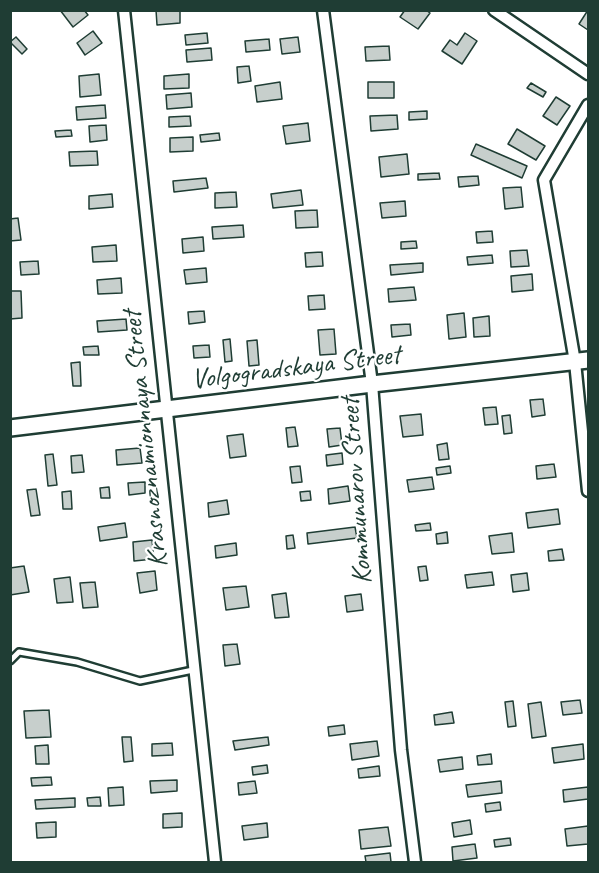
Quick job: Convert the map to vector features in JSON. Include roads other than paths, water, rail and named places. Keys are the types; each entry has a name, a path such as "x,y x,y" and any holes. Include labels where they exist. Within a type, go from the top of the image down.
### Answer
{"main road":[{"name":"Volgogradskaya Street","path":"10,428 582,361"}],"street":[{"name":"Krasnoznamionnaya Street","path":"124,10 215,862"},
{"name":"Kommunarov Street","path":"323,10 372,384 401,750 416,862"},
{"path":"494,10 588,74"},
{"path":"588,105 544,180 582,361 588,490"}],"lane":[{"path":"10,661 19,652 77,662 140,681 193,670"}]}
